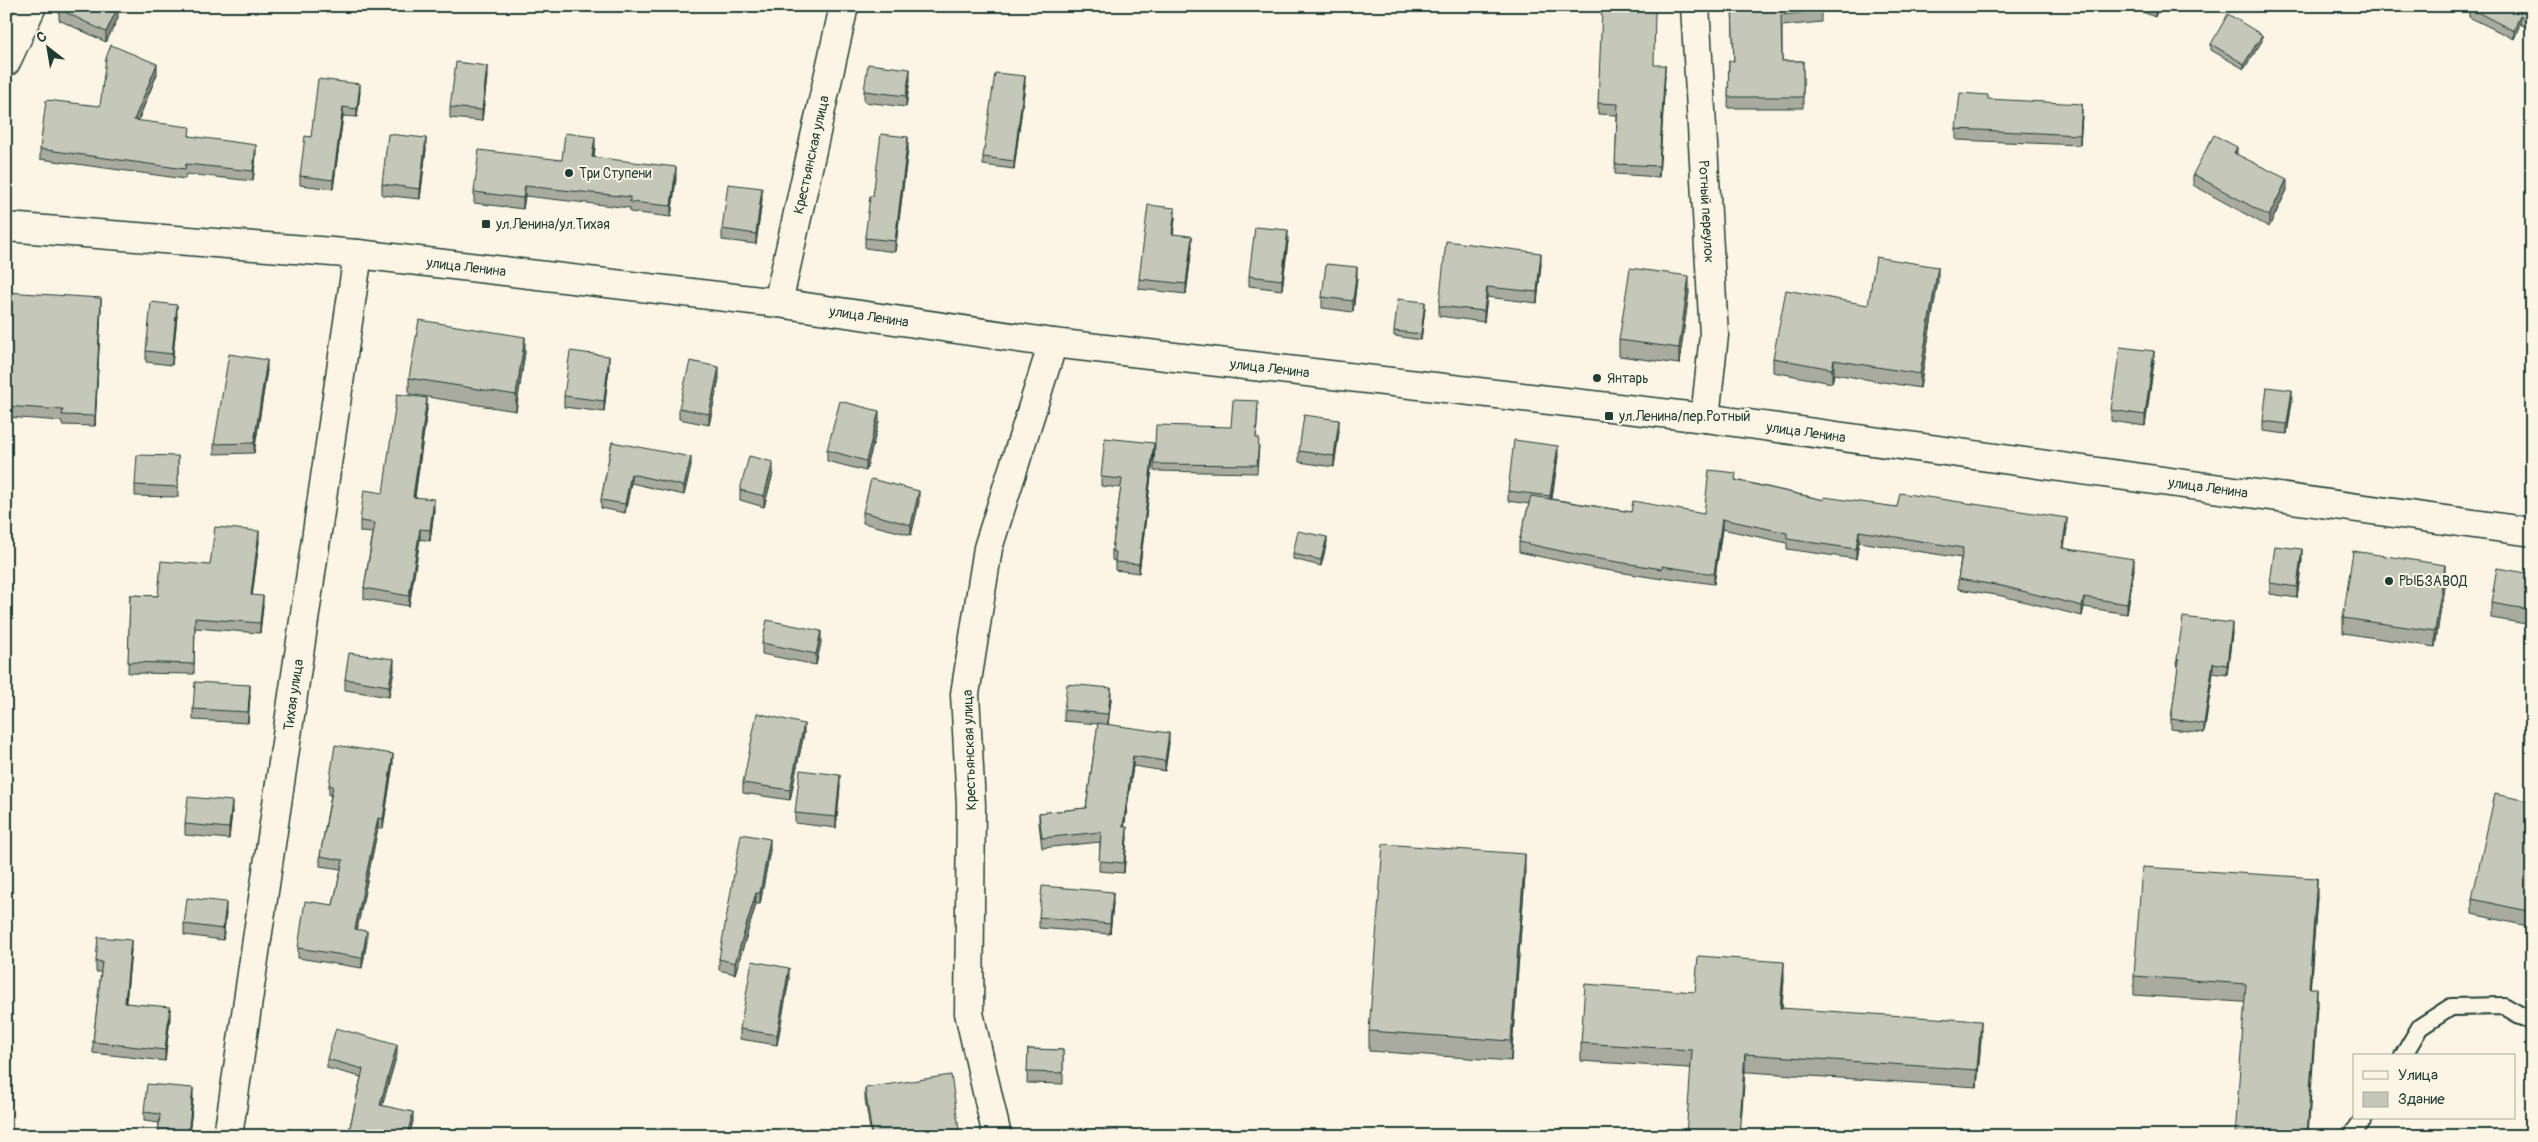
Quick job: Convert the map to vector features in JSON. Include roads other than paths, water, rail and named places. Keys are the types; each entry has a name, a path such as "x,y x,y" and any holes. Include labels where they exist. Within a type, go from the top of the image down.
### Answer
{"main road":[{"path":"6,62 32,6"},
{"name":"Крестьянская улица","path":"778,303 844,6"},
{"name":"Ротный переулок","path":"1694,6 1714,335 1705,418"},
{"name":"улица Ленина","path":"6,227 358,254 778,303 1053,343 1705,418 2532,532"},
{"name":"Тихая улица","path":"228,1136 358,254"},
{"name":"Крестьянская улица","path":"997,1136 969,1013 971,804 965,694 988,548 1053,343"}],"lane":[{"path":"2404,1054 2420,1027 2452,1007 2504,1006 2532,1022"},
{"path":"2351,1136 2363,1120"}],"place":[{"name":"Три Ступени","path":"569,173"},
{"name":"ул.Ленина/ул.Тихая","path":"486,224"},
{"name":"Янтарь","path":"1597,378"},
{"name":"ул.Ленина/пер.Ротный","path":"1609,416"},
{"name":"РЫБЗАВОД","path":"2389,581"}]}
